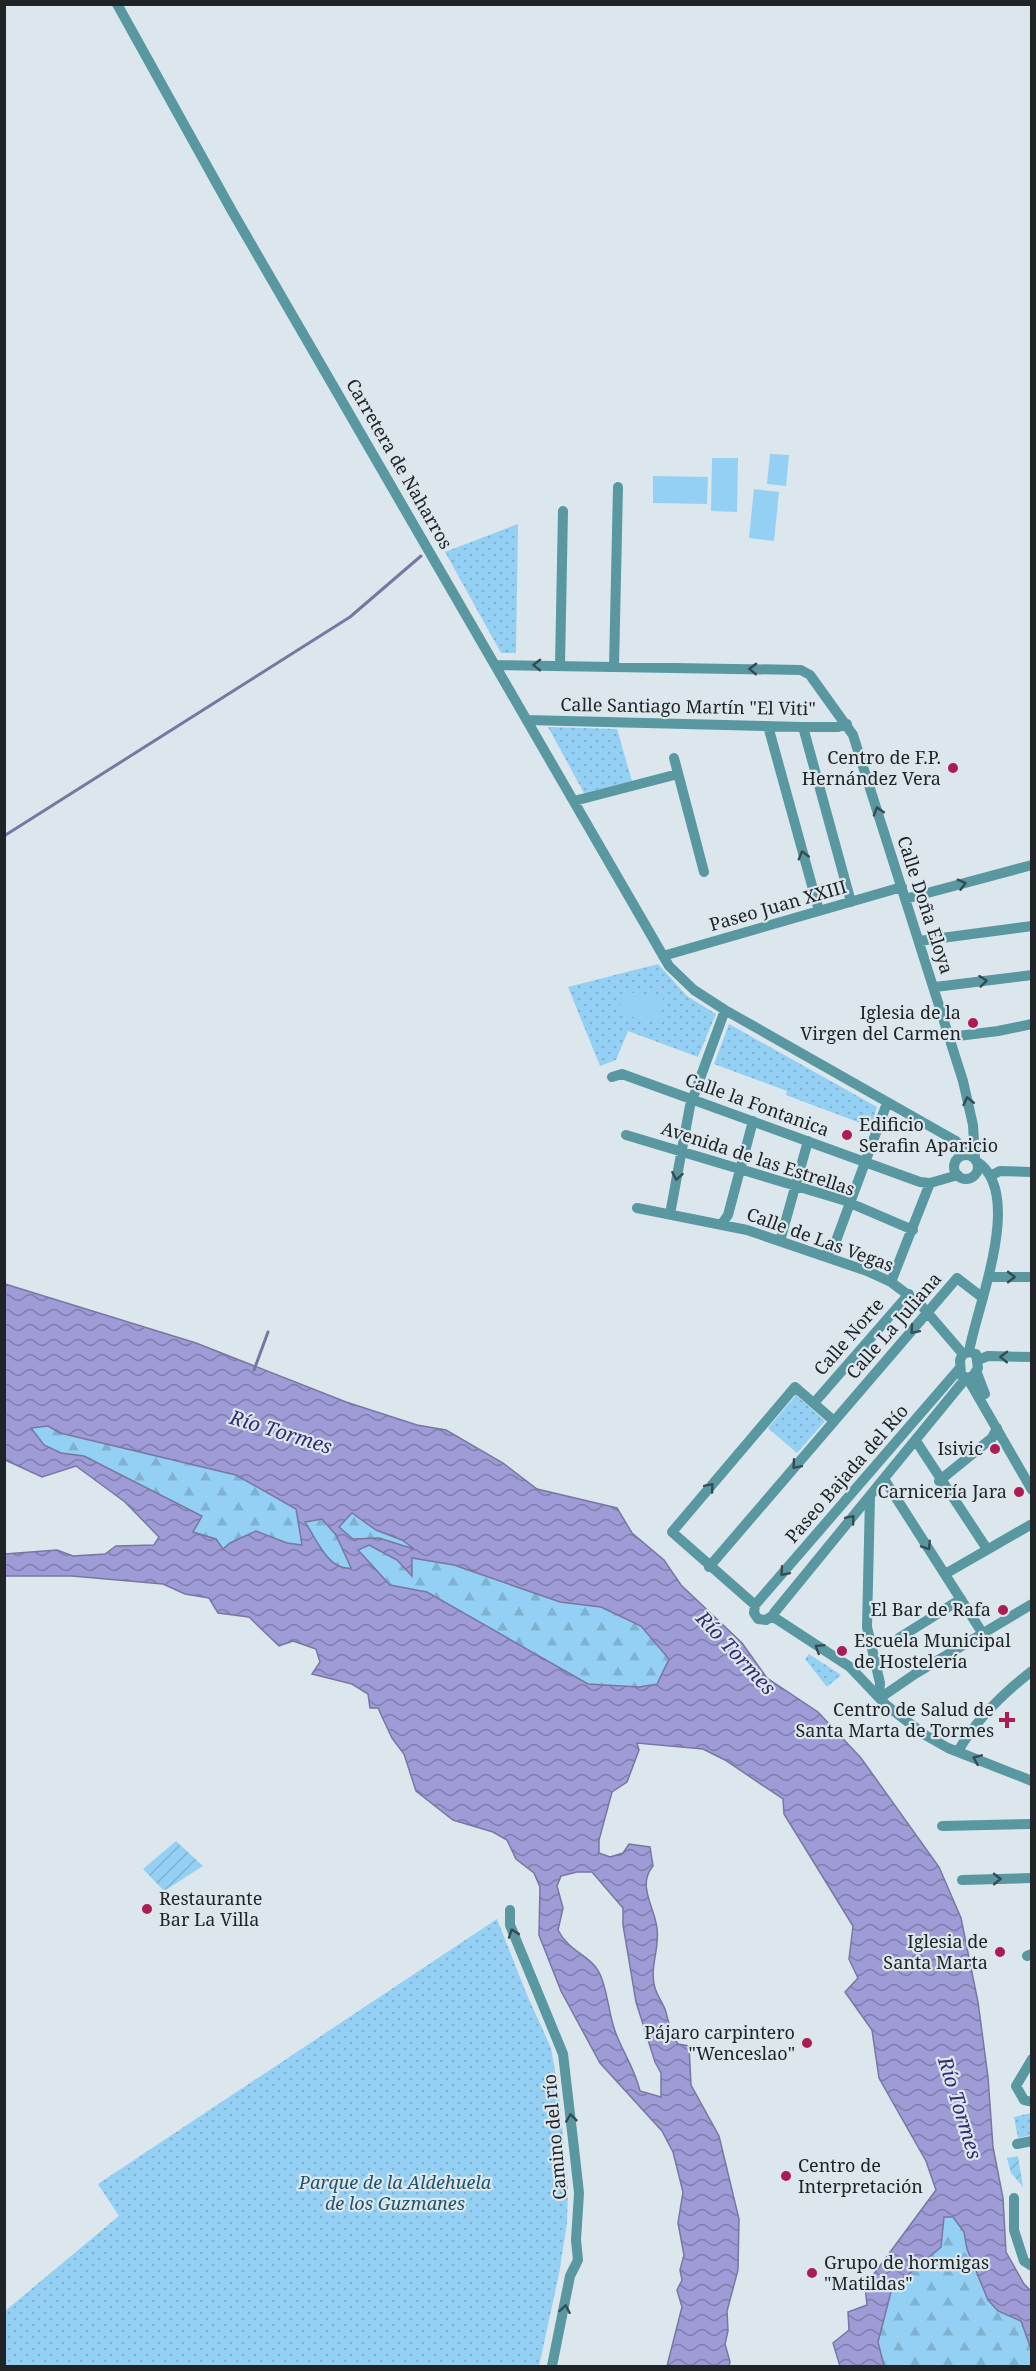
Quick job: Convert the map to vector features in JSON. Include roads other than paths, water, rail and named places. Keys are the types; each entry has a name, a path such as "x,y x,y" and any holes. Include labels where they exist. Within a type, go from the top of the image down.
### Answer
{"street":[{"name":"Carretera de Naharros","path":"117,4 232,211 663,956 677,975 694,990 948,1137 968,1159"},
{"path":"496,665 614,667 618,487"},
{"path":"560,665 563,512"},
{"name":"Calle Doña Eloya","path":"614,667 801,670 810,675 847,724 950,1037 973,1125 968,1159"},
{"name":"Calle Santiago Martín \"El Viti\"","path":"527,720 803,727 838,727 847,724"},
{"path":"768,726 819,911"},
{"path":"803,727 851,902"},
{"path":"674,758 704,872"},
{"path":"574,801 678,774"},
{"path":"905,899 1032,865"},
{"name":"Paseo Juan XXIII","path":"663,956 902,887"},
{"path":"919,941 1032,926"},
{"path":"935,987 1032,975"},
{"path":"670,1214 693,1098 725,1010"},
{"path":"950,1037 1032,1024"},
{"name":"Calle la Fontanica","path":"612,1077 622,1074 693,1098 865,1163 920,1182 930,1183"},
{"path":"824,1256 833,1249 887,1103"},
{"path":"722,1224 728,1215 753,1121"},
{"name":"Avenida de las Estrellas","path":"626,1135 796,1186 913,1230"},
{"path":"780,1241 808,1141"},
{"path":"968,1159 954,1168 958,1175 965,1178 972,1176 987,1182 994,1190"},
{"path":"968,1159 990,1176 994,1190 997,1236 990,1277 959,1368 961,1375 970,1377 1032,1478"},
{"path":"968,1159 977,1169 972,1176"},
{"path":"990,1176 1000,1171 1032,1172"},
{"path":"891,1282 930,1183 958,1175"},
{"name":"Calle de Las Vegas","path":"638,1208 722,1224 824,1256 891,1282 929,1312 966,1353 976,1354 978,1360"},
{"path":"990,1277 1032,1277"},
{"name":"Calle La Juliana","path":"709,1567 957,1278 983,1298"},
{"name":"Calle Norte","path":"814,1402 909,1294"},
{"path":"970,1377 978,1360 988,1356 1032,1357"},
{"name":"Paseo Bajada del Río","path":"757,1603 959,1368"},
{"path":"970,1377 1032,1490"},
{"name":"Paseo Bajada del Río","path":"773,1614 970,1377"},
{"path":"834,1421 795,1388 672,1532 709,1567 757,1603 770,1603 773,1614 850,1667 879,1697 925,1735 948,1748 1032,1781"},
{"path":"939,1480 992,1438 997,1428"},
{"path":"916,1441 939,1480 987,1549"},
{"path":"884,1479 983,1634"},
{"path":"870,1497 867,1628 880,1683 879,1697"},
{"path":"945,1574 1032,1524"},
{"path":"899,1638 961,1599"},
{"path":"757,1603 754,1613 758,1619 766,1620 773,1614"},
{"path":"879,1697 1032,1604"},
{"path":"958,1751 970,1731 992,1706 1032,1671"},
{"path":"942,1826 1032,1824"},
{"path":"962,1880 1032,1878"},
{"name":"Camino del río","path":"510,1911 510,1926 563,2054 579,2193 576,2240 578,2260 570,2276 552,2367"},
{"path":"1028,2101 1016,2086 1032,2059"},
{"path":"1017,2144 1032,2141"},
{"path":"1014,2198 1014,2229 1024,2261 1032,2266"}],"water":[{"name":"Río Tormes","path":"5,1284 196,1343 346,1402 417,1425 446,1430 503,1463 537,1489 617,1508 632,1533 664,1560 681,1585 742,1643 767,1678 818,1712 861,1758 939,1867 961,1918 978,2002 988,2077 993,2147 1003,2198 1006,2252 1024,2284 1031,2291 1031,2349 1021,2321 998,2311 988,2300 967,2249 964,2232 953,2217 944,2217 941,2247 892,2288 878,2342 884,2366 840,2366 833,2343 849,2330 848,2312 867,2305 865,2286 936,2190 926,2161 879,2078 872,2030 845,1992 858,1978 849,1959 853,1926 784,1814 783,1799 725,1760 703,1749 637,1743 639,1750 627,1782 612,1792 599,1840 599,1853 610,1857 623,1853 629,1844 650,1847 653,1866 648,1873 646,1888 658,1936 653,1980 675,2040 678,2044 689,2046 691,2085 719,2136 739,2219 738,2270 727,2311 728,2331 725,2344 729,2366 667,2366 682,2307 677,2290 682,2280 680,2270 684,2255 678,2223 683,2192 673,2152 662,2131 600,2063 561,1991 539,1935 540,1887 534,1873 516,1859 507,1840 493,1832 453,1820 416,1791 404,1754 392,1738 378,1708 370,1708 368,1694 352,1684 312,1674 320,1662 316,1649 293,1641 279,1646 249,1617 218,1613 209,1598 185,1594 163,1584 72,1576 5,1576 5,1554 57,1550 73,1556 105,1554 116,1546 154,1545 159,1537 125,1502 76,1466 42,1477 5,1460","holes":["48,1426 60,1433 236,1475 296,1509 302,1545 287,1543 256,1531 230,1543 223,1549 216,1539 193,1532 202,1516 84,1456 61,1453 44,1445 31,1428","352,1513 376,1530 402,1540 414,1549 379,1538 353,1539 339,1527","322,1519 336,1535 351,1568 343,1568 329,1559 305,1522","369,1545 397,1560 412,1576 412,1558 454,1565 560,1602 601,1607 641,1626 669,1659 657,1684 639,1687 588,1684 427,1592 390,1585 358,1550","577,1872 592,1872 623,1908 623,1925 636,2002 655,2062 661,2073 661,2097 640,2091 615,2031 599,1972 590,1961 568,1943 558,1930 563,1908 557,1886 561,1876"]}],"waterway":[{"path":"4,836 350,617 421,556"},
{"path":"254,1370 268,1332"}],"place":[{"name":"Centro de F.P. Hernández Vera","path":"953,768"},
{"name":"Iglesia de la Virgen del Carmen","path":"973,1023"},
{"name":"Edificio Serafin Aparicio","path":"847,1135"},
{"name":"Isivic","path":"995,1449"},
{"name":"Carnicería Jara","path":"1019,1492"},
{"name":"El Bar de Rafa","path":"1003,1610"},
{"name":"Escuela Municipal de Hostelería","path":"842,1651"},
{"name":"Centro de Salud de Santa Marta de Tormes","path":"1007,1720"},
{"name":"Restaurante Bar La Villa","path":"147,1909"},
{"name":"Iglesia de Santa Marta","path":"1000,1952"},
{"name":"Pájaro carpintero \"Wenceslao\"","path":"807,2043"},
{"name":"Centro de Interpretación","path":"786,2176"},
{"name":"Grupo de hormigas \"Matildas\"","path":"812,2273"}],"park label":[{"name":"Parque de la Aldehuela de los Guzmanes","path":"395,2193"}]}
